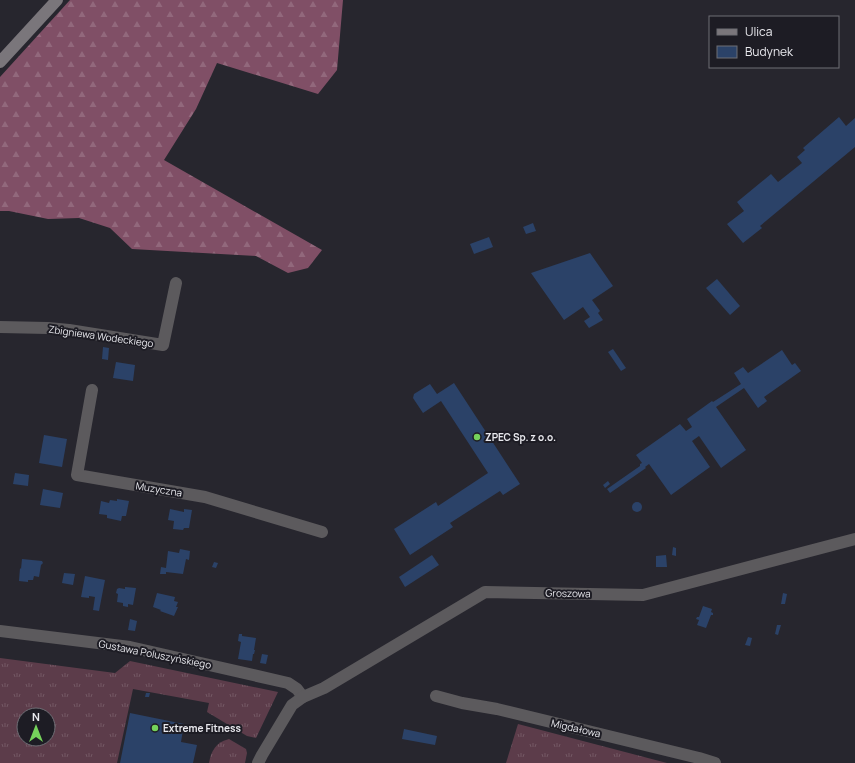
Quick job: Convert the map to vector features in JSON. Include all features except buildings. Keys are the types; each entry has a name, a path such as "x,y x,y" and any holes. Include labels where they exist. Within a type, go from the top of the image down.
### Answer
{"street":[{"path":"0,62 57,0"},
{"name":"Zbigniewa Wodeckiego","path":"0,327 69,330 163,345 176,283"},
{"name":"Muzyczna","path":"92,390 77,475 205,496 322,532"},
{"name":"Groszowa","path":"303,697 324,688 485,592 643,595 855,539"},
{"name":"Gustawa Poluszyńskiego","path":"0,631 107,643 176,657 288,683 297,689 303,697"},
{"name":"Migdałowa","path":"436,696 462,703 497,709 715,763"},
{"path":"258,763 292,705 303,697"}],"green space":[{"path":"70,0 343,0 337,70 318,94 217,63 196,109 164,160 322,250 308,268 288,273 256,256 132,249 110,228 79,218 48,219 9,211 0,211 0,77"},
{"path":"0,658 115,673 130,661 278,692 256,738 247,736 207,712 209,703 133,689 117,763 0,763"},
{"path":"518,724 667,763 506,763"},
{"path":"229,739 246,749 247,753 245,763 209,763 211,755 217,745 224,740"}],"place":[{"name":"ZPEC Sp. z o.o.","path":"477,437"},
{"name":"Extreme Fitness","path":"155,728"}]}
